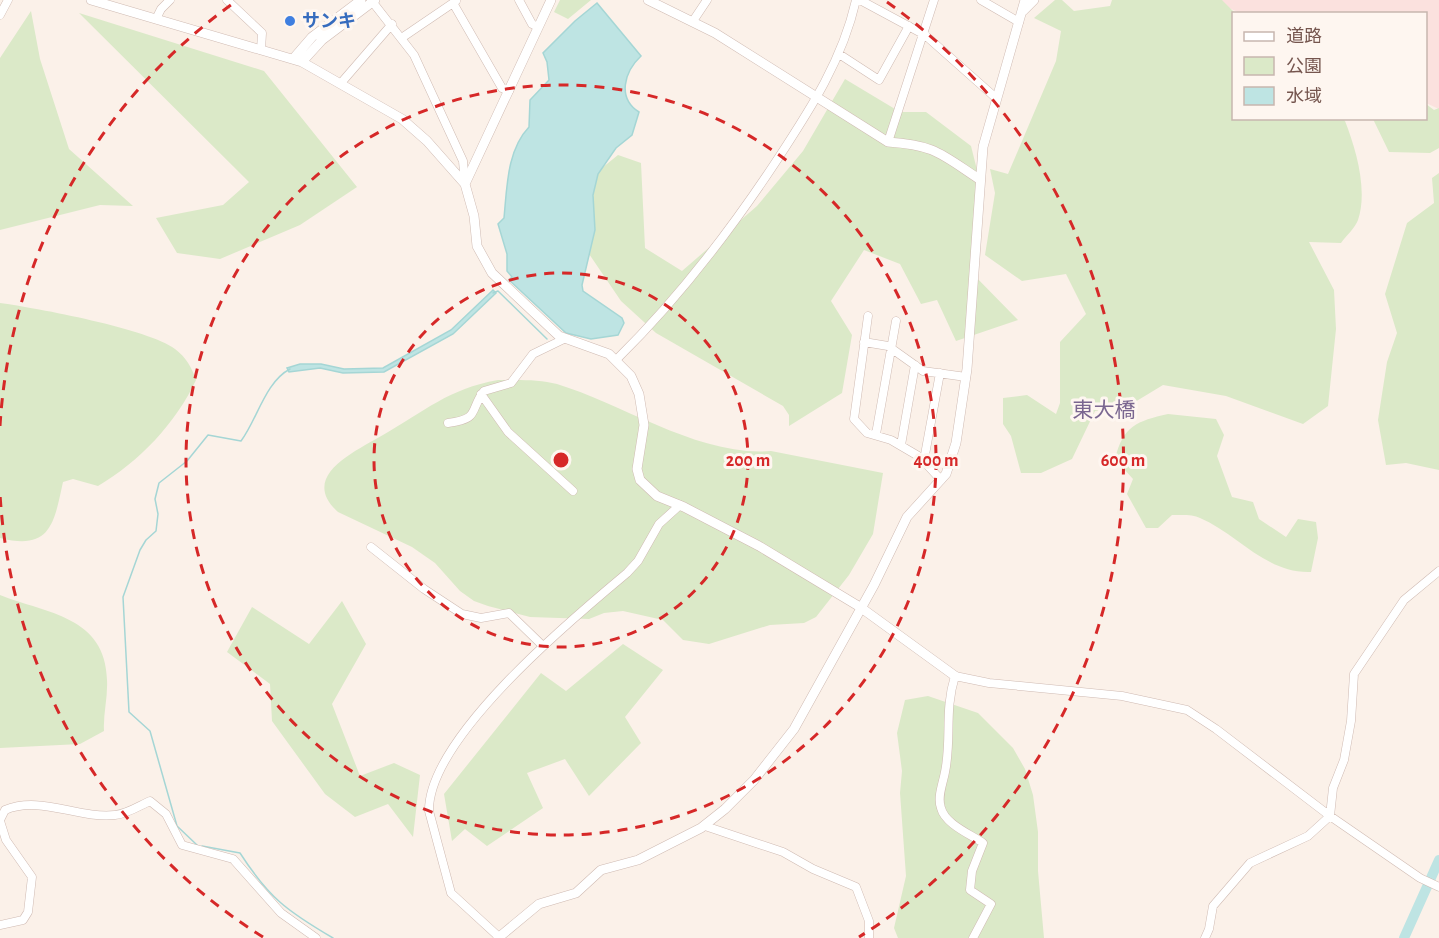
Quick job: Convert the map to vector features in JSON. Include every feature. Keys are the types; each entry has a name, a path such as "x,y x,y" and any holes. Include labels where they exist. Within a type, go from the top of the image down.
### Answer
{"street":[{"path":"0,15 8,0"},
{"path":"92,0 298,61 402,119 427,141 465,184"},
{"path":"156,19 170,0"},
{"path":"227,0 262,33 261,50"},
{"path":"298,61 312,37 361,0"},
{"path":"519,0 532,24 538,27"},
{"path":"465,184 551,0"},
{"path":"648,0 693,21 819,97 888,142 918,144 934,149 979,179"},
{"path":"693,21 706,0"},
{"path":"617,359 652,324 704,264 744,211 819,97 839,54 858,0 925,35 996,98"},
{"path":"888,142 925,35 934,0"},
{"path":"981,0 1018,22"},
{"path":"680,506 659,524 638,561 627,573 542,645 494,694 436,777 429,798 432,830 451,893 499,937 539,904 576,892 601,870 638,860 705,826 754,780 794,729 860,606 874,585 907,517 946,474 956,443 966,377 983,147 1025,0"},
{"path":"1023,11 1034,0"},
{"path":"298,61 373,1 403,37 424,74 463,161 477,246 485,263 512,292 564,339 594,348 617,359 631,376 639,394 644,425 638,469 640,480 657,496 759,546 860,606 955,676 989,683 1122,696 1187,710 1216,729 1330,816 1420,878 1439,887"},
{"path":"403,37 455,1 502,88 509,91"},
{"path":"341,83 392,24"},
{"path":"839,54 879,80 909,26"},
{"path":"868,316 854,419 867,433 876,434 901,444 924,460 941,480"},
{"path":"876,434 896,321"},
{"path":"448,423 468,418 475,412 481,394 489,389 511,383 533,354 564,339"},
{"path":"864,342 891,348 923,371 966,377"},
{"path":"901,444 915,365"},
{"path":"924,460 940,373"},
{"path":"481,394 508,432 573,491"},
{"path":"371,547 424,589 462,614 471,618 509,613 542,645"},
{"path":"1204,938 1209,930 1213,906 1250,863 1308,836 1330,816 1333,789 1344,760 1351,721 1354,674 1404,600 1439,571"},
{"path":"955,676 948,698 949,752 939,798 941,809 947,818 983,843 972,871 970,890 991,904 973,938"},
{"path":"0,925 23,920 28,912 32,877 6,840 0,820 5,810 22,804 103,816 118,815 150,801 166,814 182,845 232,859 281,913 316,938"},
{"path":"705,826 783,852 813,869 856,887 869,921 869,938"}],"shaded area":[{"path":"1218,0 1439,0 1439,109 1427,103 1427,12 1238,12 1220,4"}],"green space":[{"path":"560,0 591,0 568,19 554,12"},
{"path":"1055,0 1062,0 1074,11 1110,6 1112,0 1222,0 1234,12 1232,12 1232,120 1345,121 1359,170 1361,208 1357,223 1341,243 1309,242 1334,290 1336,329 1328,406 1303,424 1226,396 1163,385 1130,405 1095,411 1072,459 1041,473 1021,473 1011,436 1003,424 1003,398 1027,395 1056,414 1060,403 1060,342 1086,314 1066,274 1022,281 985,255 995,193 990,169 1008,174 1056,61 1061,31 1034,18"},
{"path":"31,11 40,59 69,149 133,206 100,205 0,230 0,58"},
{"path":"79,13 264,71 357,187 300,225 220,259 177,253 156,218 223,205 249,182"},
{"path":"845,79 900,112 926,112 971,146 982,190 971,272 1018,320 956,341 937,300 921,304 900,264 864,250 831,301 852,335 842,393 789,426 789,415 783,406 656,333 621,301 585,248 597,172 618,155 641,163 645,248 682,271 757,206 803,151"},
{"path":"1427,105 1434,110 1439,108 1439,148 1430,153 1389,152 1373,120 1427,120"},
{"path":"1439,173 1439,470 1406,463 1386,465 1378,420 1387,362 1397,333 1385,294 1407,223 1434,203 1432,178"},
{"path":"0,303 92,320 162,341 182,356 196,380 167,426 128,465 98,486 73,479 63,482 53,521 40,537 30,540 17,541 0,538"},
{"path":"498,380 557,384 689,438 717,446 744,451 771,451 883,473 873,534 849,575 816,617 804,623 770,625 709,644 683,640 663,620 623,611 604,613 589,619 530,617 474,601 460,591 435,563 412,547 338,512 327,499 324,487 335,466 359,449 451,395"},
{"path":"1168,414 1216,419 1224,435 1217,456 1232,497 1253,502 1259,519 1286,537 1298,519 1316,522 1318,538 1311,572 1280,567 1253,552 1214,525 1194,516 1172,515 1158,528 1146,528 1127,494 1133,479 1115,459 1127,432 1148,419"},
{"path":"0,595 71,621 85,630 96,642 104,659 107,680 104,731 80,744 0,748"},
{"path":"342,601 366,644 332,704 360,776 394,763 420,775 413,837 388,804 355,817 325,794 272,721 270,684 227,652 252,607 309,644"},
{"path":"623,644 663,670 625,717 641,743 589,796 565,759 527,773 543,808 487,846 465,829 452,841 444,794 541,673 566,691"},
{"path":"928,696 978,713 1013,748 1025,769 1033,795 1038,832 1038,871 1044,938 898,938 894,928 906,876 900,793 902,771 897,733 905,700"}],"water":[{"path":"597,3 641,56 630,70 625,85 628,100 639,112 632,135 616,148 598,174 593,195 595,230 582,285 583,291 622,318 624,323 618,335 591,339 566,333 509,280 512,277 507,271 507,254 498,224 504,218 512,158 522,136 529,127 530,100 549,80 547,62 543,53"},
{"path":"493,290 496,293 453,334 384,372 343,373 320,368 289,372 287,368 300,364 321,364 344,369 383,368 451,330"}],"waterway":[{"path":"493,293 498,291 547,339"},
{"path":"197,845 177,826 150,731 129,712 123,597 140,550 146,540 156,531 158,514 155,499 159,483 187,461 208,435 241,441 274,383 290,369"},
{"path":"202,846 240,853 270,893 303,920 333,938"},
{"path":"1404,938 1439,860"}],"place":[{"name":"サンキ","path":"290,21"}],"district":[{"name":"東大橋","path":"1104,410"}]}
